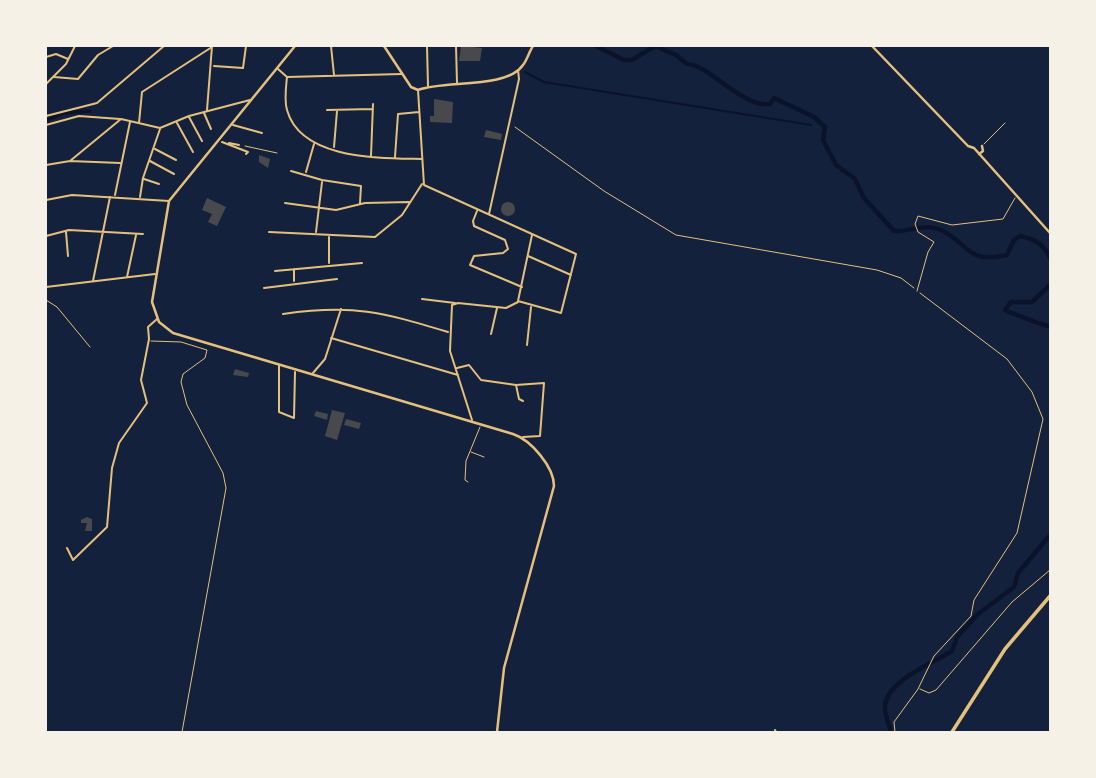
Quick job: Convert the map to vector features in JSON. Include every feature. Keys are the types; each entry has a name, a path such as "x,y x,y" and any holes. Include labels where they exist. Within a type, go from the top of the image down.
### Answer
{"main road":[{"path":"953,733 1005,649 1051,596"}],"street":[{"path":"46,84 69,59 75,46"},
{"path":"54,77 79,79 97,55 113,46"},
{"path":"46,116 97,103 164,46"},
{"path":"211,129 206,111 212,46"},
{"path":"139,123 142,92 212,46"},
{"path":"212,66 243,68 246,46"},
{"path":"295,46 169,201 152,302 157,319 173,333 523,438 540,436 544,383 516,385 481,380 469,365 456,368"},
{"path":"331,46 334,76"},
{"path":"384,46 411,87 419,89 488,82 518,70"},
{"path":"427,46 428,86"},
{"path":"456,46 457,84"},
{"path":"489,215 510,124 518,70 533,46"},
{"path":"872,46 968,146 974,148 1051,233"},
{"path":"46,57 56,54 69,59"},
{"path":"278,69 287,77 403,74"},
{"path":"287,77 285,102 291,121 301,136 333,149 371,157 422,159"},
{"path":"269,232 375,237 402,215 423,183 419,89"},
{"path":"46,125 68,117 109,116 160,128 189,116 251,100"},
{"path":"237,103 244,108"},
{"path":"371,157 373,104"},
{"path":"327,110 373,109"},
{"path":"333,149 337,110"},
{"path":"392,115 420,112"},
{"path":"395,158 398,114"},
{"path":"189,116 202,141"},
{"path":"70,161 121,119"},
{"path":"114,197 131,121"},
{"path":"177,122 193,152"},
{"path":"232,124 262,133"},
{"path":"140,198 143,178 160,128"},
{"path":"220,141 247,152 246,154"},
{"path":"305,173 315,143"},
{"path":"234,146 239,145"},
{"path":"974,148 982,146 983,151 979,154"},
{"path":"154,148 176,160"},
{"path":"46,165 70,161 121,163"},
{"path":"149,161 174,174"},
{"path":"291,171 360,186 360,204"},
{"path":"143,178 159,184"},
{"path":"315,233 323,180"},
{"path":"422,299 506,308 519,302 561,313 576,254 423,183"},
{"path":"46,200 72,195 169,201"},
{"path":"93,282 110,197"},
{"path":"285,203 336,210 360,204 410,202"},
{"path":"478,210 473,221 474,226 505,240 508,248 503,253 474,256 470,265 522,287"},
{"path":"66,231 68,256"},
{"path":"46,236 66,231 136,235 143,233"},
{"path":"519,302 532,234"},
{"path":"127,278 136,235"},
{"path":"329,236 329,264"},
{"path":"528,256 572,276"},
{"path":"275,271 362,263"},
{"path":"294,282 295,268"},
{"path":"46,287 155,274"},
{"path":"264,288 294,282 337,279"},
{"path":"453,304 449,332 450,351 472,416 471,422"},
{"path":"527,345 532,306"},
{"path":"491,334 497,307"},
{"path":"283,314 341,308 365,309 449,332"},
{"path":"312,374 324,359 341,308"},
{"path":"67,548 73,560 109,522 112,468 120,443 146,403 141,380 149,339 149,323 157,319"},
{"path":"331,338 458,376"},
{"path":"279,364 279,412 294,418 295,369"},
{"path":"516,385 519,399 523,401"},
{"path":"497,733 504,668 554,486 552,474 523,438"}],"lane":[{"path":"982,146 1005,123"},
{"path":"917,291 928,252 934,243 920,235 915,226 920,215 952,225 1003,219 1016,197"},
{"path":"46,300 57,307 90,348"},
{"path":"149,339 156,342 181,341 206,350 206,357 185,371 181,382 192,416 225,483 181,733"},
{"path":"468,482 465,480 465,470 481,425"},
{"path":"470,452 484,457"}],"path":[{"path":"510,124 604,191 676,235 877,270 901,278 1007,359 1032,392 1043,419 1020,527 974,600 971,616 931,661 918,689 894,722 895,733"},
{"path":"239,145 277,153"},
{"path":"918,689 929,693 936,690 1012,602 1051,570"}],"building":[{"path":"461,46 482,48 480,61 459,61"},
{"path":"434,99 453,102 452,123 430,122 430,116 434,116"},
{"path":"486,130 502,134 501,140 484,137"},
{"path":"259,155 270,159 268,168 259,162"},
{"path":"207,198 226,207 217,226 208,222 212,214 202,210"},
{"path":"505,202 511,202 515,209 511,216 505,216 501,212 501,206"},
{"path":"235,369 249,373 248,377 233,375"},
{"path":"332,410 345,413 337,440 325,436"},
{"path":"316,411 328,414 327,420 314,416"},
{"path":"346,419 361,423 359,429 344,425"},
{"path":"87,517 92,519 92,531 85,531 87,523 81,523 81,520"}],"waterway":[{"path":"596,46 624,60 632,60 655,46 705,71 749,99 770,104 774,98 814,117 825,127 823,140 836,165 855,179 864,198 894,231 937,228 952,236 970,252 984,257 1007,255 1014,240 1020,236 1038,243 1050,258"},
{"path":"525,72 544,82 811,125"},
{"path":"46,120 64,113 90,111"},
{"path":"1050,285 1032,302 1011,302 1005,310 1050,327"},
{"path":"891,732 885,705 894,688 913,673 952,651 957,637 978,614 1014,587 1018,573 1050,535"}]}
